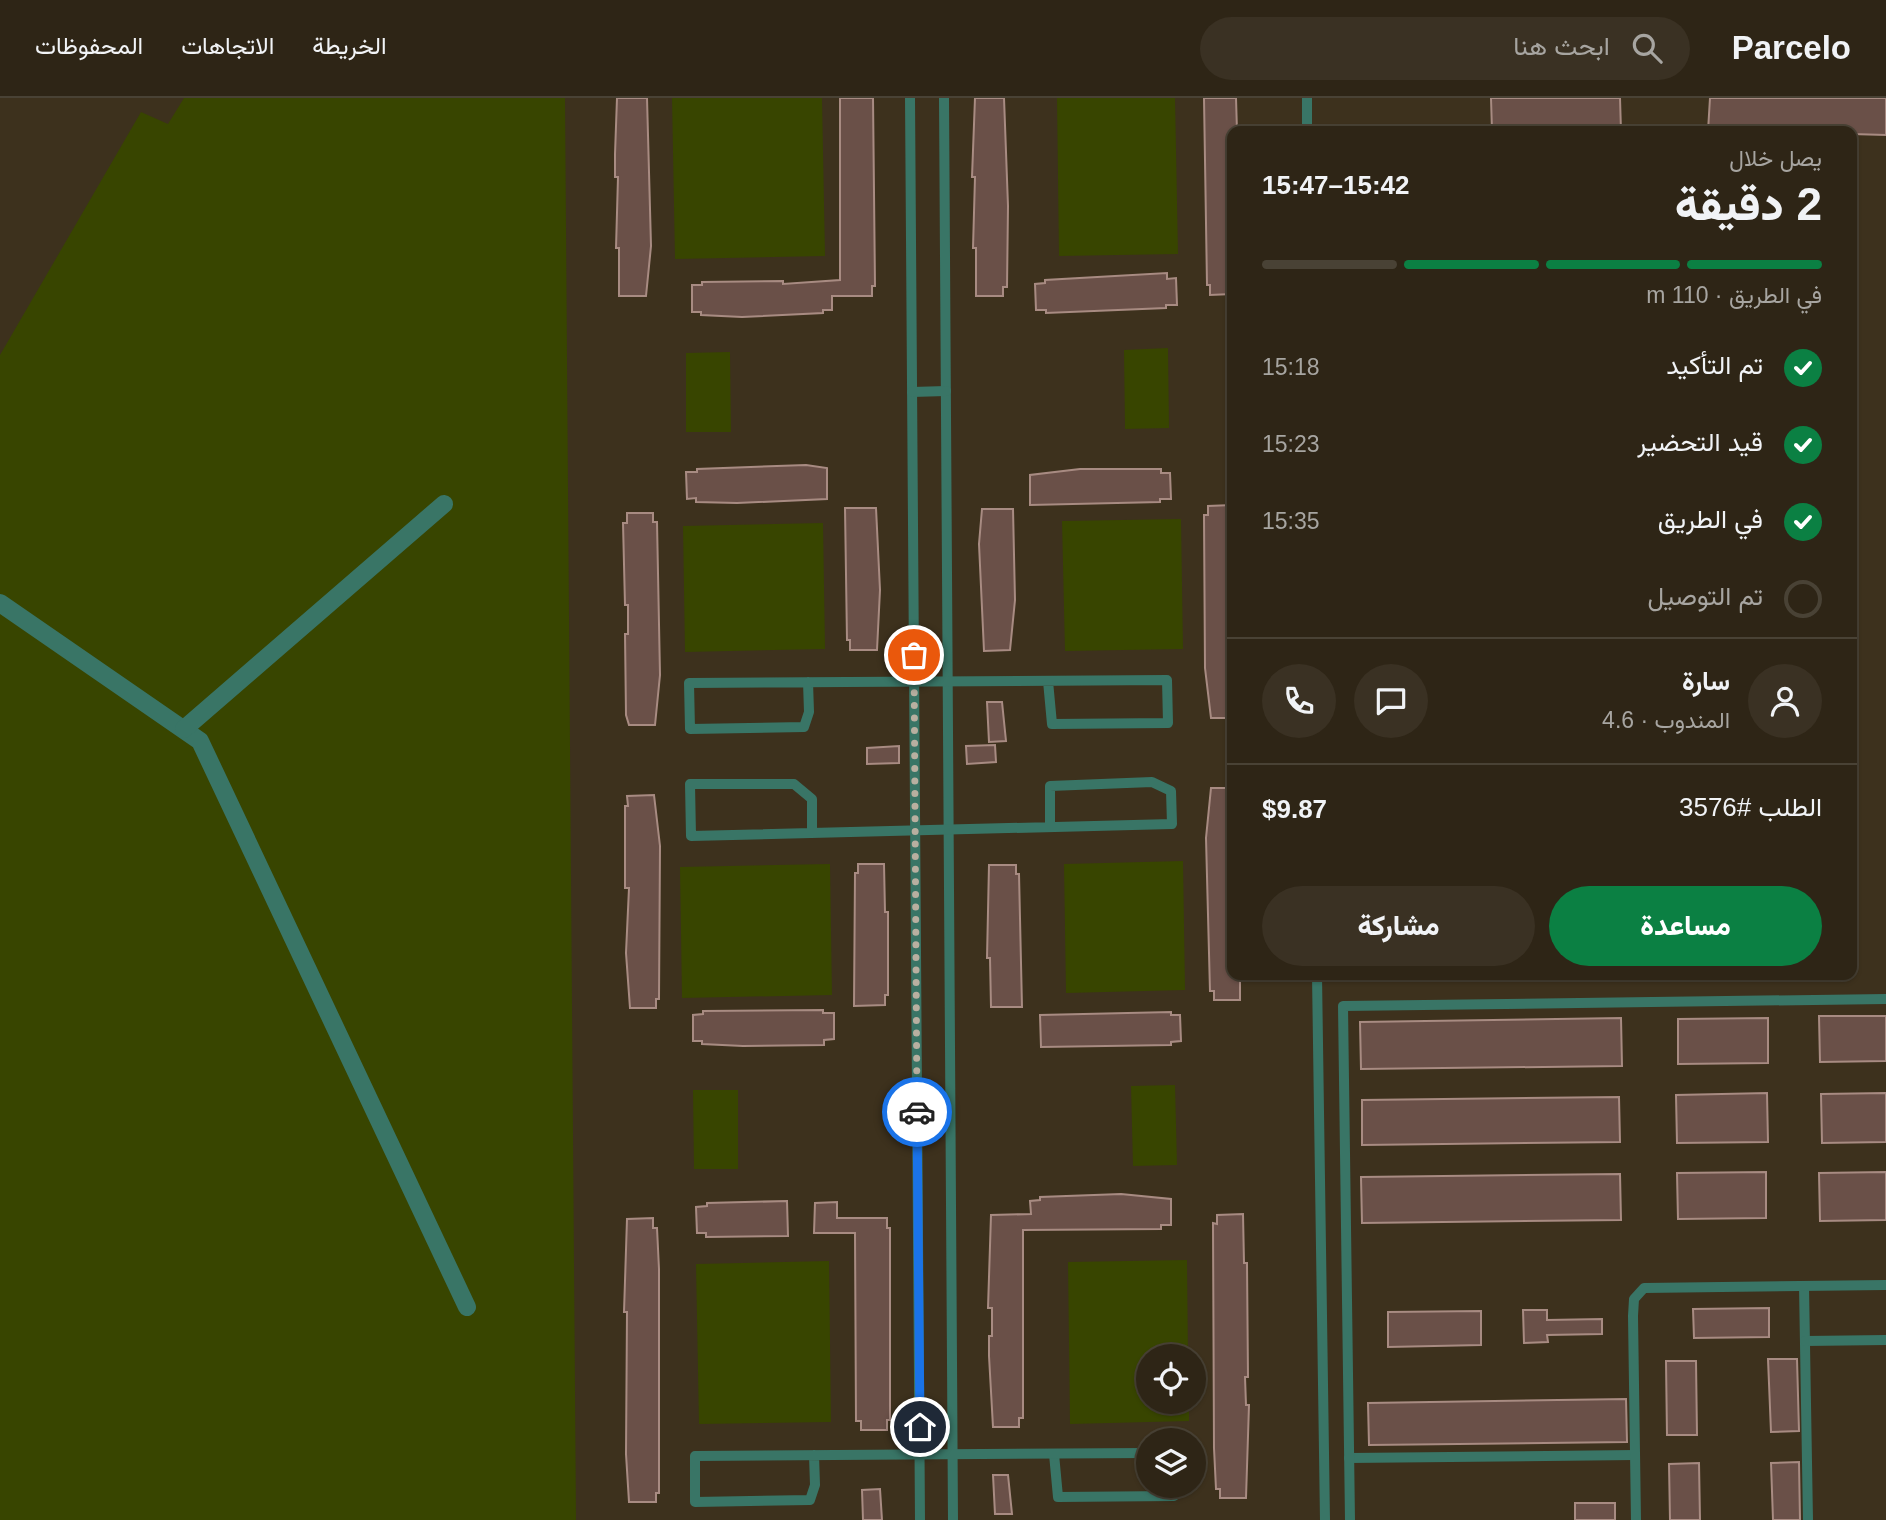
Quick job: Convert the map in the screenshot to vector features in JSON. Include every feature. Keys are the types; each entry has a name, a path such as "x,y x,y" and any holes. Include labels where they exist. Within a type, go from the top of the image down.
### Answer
{"street":[{"path":"184,729 444,504"},
{"path":"0,603 200,741 467,1307"}],"lane":[{"path":"910,98 920,1520"},
{"path":"944,98 953,1520"},
{"path":"1307,98 1307,126"},
{"path":"912,392 946,391"},
{"path":"808,682 809,712 804,727 690,729 688,683 808,682 914,682 1167,680 1168,723 1052,724 1048,681"},
{"path":"812,833 812,799 794,784 690,784 691,836 915,831 1172,824 1171,791 1152,782 1050,786 1049,827"},
{"path":"1317,980 1325,1520"},
{"path":"1350,1520 1343,1006 1886,999"},
{"path":"1636,1520 1633,1316 1634,1298 1644,1288 1886,1285"},
{"path":"1804,1286 1808,1520"},
{"path":"1805,1341 1886,1340"},
{"path":"814,1455 815,1485 810,1500 695,1502 695,1456 920,1454 1136,1453"},
{"path":"1054,1454 1058,1497 1136,1496"},
{"path":"1349,1458 1635,1455"}],"green space":[{"path":"184,98 565,98 576,1520 0,1520 0,355 141,112 168,124"},
{"path":"672,98 822,98 825,256 675,259"},
{"path":"1057,98 1175,98 1178,254 1059,256"},
{"path":"1168,348 1169,428 1125,429 1124,350"},
{"path":"730,352 731,432 686,432 686,353"},
{"path":"1181,519 1183,649 1065,651 1062,521"},
{"path":"823,523 825,649 685,652 683,526"},
{"path":"1183,861 1185,990 1066,993 1064,864"},
{"path":"830,864 832,995 682,998 680,867"},
{"path":"1175,1085 1177,1165 1133,1166 1131,1086"},
{"path":"693,1090 738,1090 738,1169 694,1169"},
{"path":"1187,1260 1188,1344 1136,1344 1136,1414 1189,1414 1189,1421 1070,1424 1068,1262"},
{"path":"829,1261 831,1422 699,1424 696,1264"}],"building":[{"path":"617,98 647,98 651,246 646,296 619,296 619,248 616,248 618,177 615,177"},
{"path":"840,98 873,98 875,286 872,286 872,296 832,296 832,310 823,310 823,313 742,317 692,312 692,285 702,285 702,282 783,281 783,284 840,280"},
{"path":"975,98 1004,98 1008,206 1007,287 1003,287 1003,296 976,296 976,248 973,248 975,177 972,177"},
{"path":"1204,98 1236,98 1237,126 1227,126 1227,294 1210,295 1210,285 1207,285"},
{"path":"1491,98 1620,98 1621,126 1492,126"},
{"path":"1710,98 1886,98 1886,135 1857,134 1857,126 1708,126"},
{"path":"1167,273 1167,279 1176,278 1177,305 1166,305 1166,308 1046,313 1046,310 1036,310 1035,284 1045,283 1045,280"},
{"path":"806,465 827,468 827,499 737,503 696,502 696,498 687,499 686,472 697,472 697,469"},
{"path":"1080,469 1161,469 1161,473 1170,473 1171,499 1160,499 1160,502 1030,505 1030,475"},
{"path":"1227,505 1227,718 1211,718 1205,668 1204,515 1208,515 1208,506"},
{"path":"845,508 876,508 880,590 877,650 850,650 850,640 847,640"},
{"path":"982,509 1013,509 1015,600 1010,650 984,651 979,544"},
{"path":"627,513 653,513 653,522 657,522 660,675 655,725 629,725 626,715 625,634 628,634 628,605 625,605 623,523 627,523"},
{"path":"987,702 1002,702 1006,741 989,742"},
{"path":"995,745 996,762 967,764 966,746"},
{"path":"899,746 899,763 867,764 867,748"},
{"path":"1211,788 1227,788 1227,980 1240,980 1240,1000 1214,1000 1214,991 1210,991 1206,838"},
{"path":"654,795 660,846 659,999 656,999 656,1008 630,1008 626,953 629,888 625,888 625,806 628,806 627,796"},
{"path":"858,864 884,864 885,912 888,912 888,995 885,995 885,1005 854,1006 855,873 858,873"},
{"path":"989,865 1016,865 1016,874 1019,874 1022,1007 991,1007 990,958 987,958"},
{"path":"823,1010 823,1013 834,1013 834,1039 824,1040 824,1045 743,1046 693,1041 693,1015 703,1014 703,1011"},
{"path":"1171,1012 1171,1015 1180,1015 1181,1041 1171,1042 1171,1045 1041,1047 1040,1015"},
{"path":"1819,1016 1886,1016 1886,1061 1820,1062"},
{"path":"1621,1018 1622,1066 1361,1069 1360,1022"},
{"path":"1768,1018 1768,1063 1678,1064 1678,1019"},
{"path":"1767,1093 1768,1142 1677,1143 1676,1095"},
{"path":"1886,1093 1886,1142 1822,1143 1821,1094"},
{"path":"1619,1097 1620,1142 1362,1145 1362,1100"},
{"path":"1766,1172 1766,1218 1678,1219 1677,1173"},
{"path":"1886,1172 1886,1220 1820,1221 1819,1173"},
{"path":"1620,1174 1621,1220 1362,1223 1361,1177"},
{"path":"1121,1194 1171,1199 1171,1225 1161,1225 1161,1229 1023,1230 1023,1418 1019,1418 1019,1427 993,1427 989,1356 992,1308 988,1308 991,1215 1031,1214 1030,1201 1040,1200 1040,1197"},
{"path":"787,1201 788,1236 706,1237 706,1233 697,1233 696,1207 707,1206 707,1203"},
{"path":"837,1202 837,1218 887,1218 887,1228 890,1228 890,1420 887,1420 887,1430 861,1430 861,1421 856,1421 855,1233 814,1233 815,1203"},
{"path":"1243,1214 1244,1263 1247,1263 1248,1377 1245,1377 1246,1405 1249,1405 1246,1498 1220,1498 1220,1489 1216,1489 1214,1448 1213,1223 1217,1224 1217,1215"},
{"path":"653,1218 653,1228 657,1228 659,1269 659,1493 656,1493 656,1502 629,1502 626,1454 627,1312 624,1312 627,1219"},
{"path":"1769,1308 1769,1337 1694,1338 1693,1309"},
{"path":"1523,1310 1547,1310 1547,1320 1602,1319 1602,1334 1547,1335 1548,1342 1524,1343"},
{"path":"1481,1311 1481,1345 1388,1347 1388,1312"},
{"path":"1768,1359 1797,1359 1799,1431 1771,1432"},
{"path":"1666,1361 1696,1361 1697,1435 1667,1435"},
{"path":"1626,1399 1627,1442 1369,1445 1368,1403"},
{"path":"1799,1462 1800,1520 1773,1520 1771,1463"},
{"path":"1699,1463 1700,1520 1670,1520 1669,1464"},
{"path":"993,1475 1008,1475 1012,1514 995,1514"},
{"path":"880,1489 882,1520 863,1520 862,1490"},
{"path":"1575,1503 1615,1503 1615,1520 1575,1520"}],"way so far":[{"path":"914,655 917,1112"}],"route":[{"path":"917,1112 920,1427"}]}
